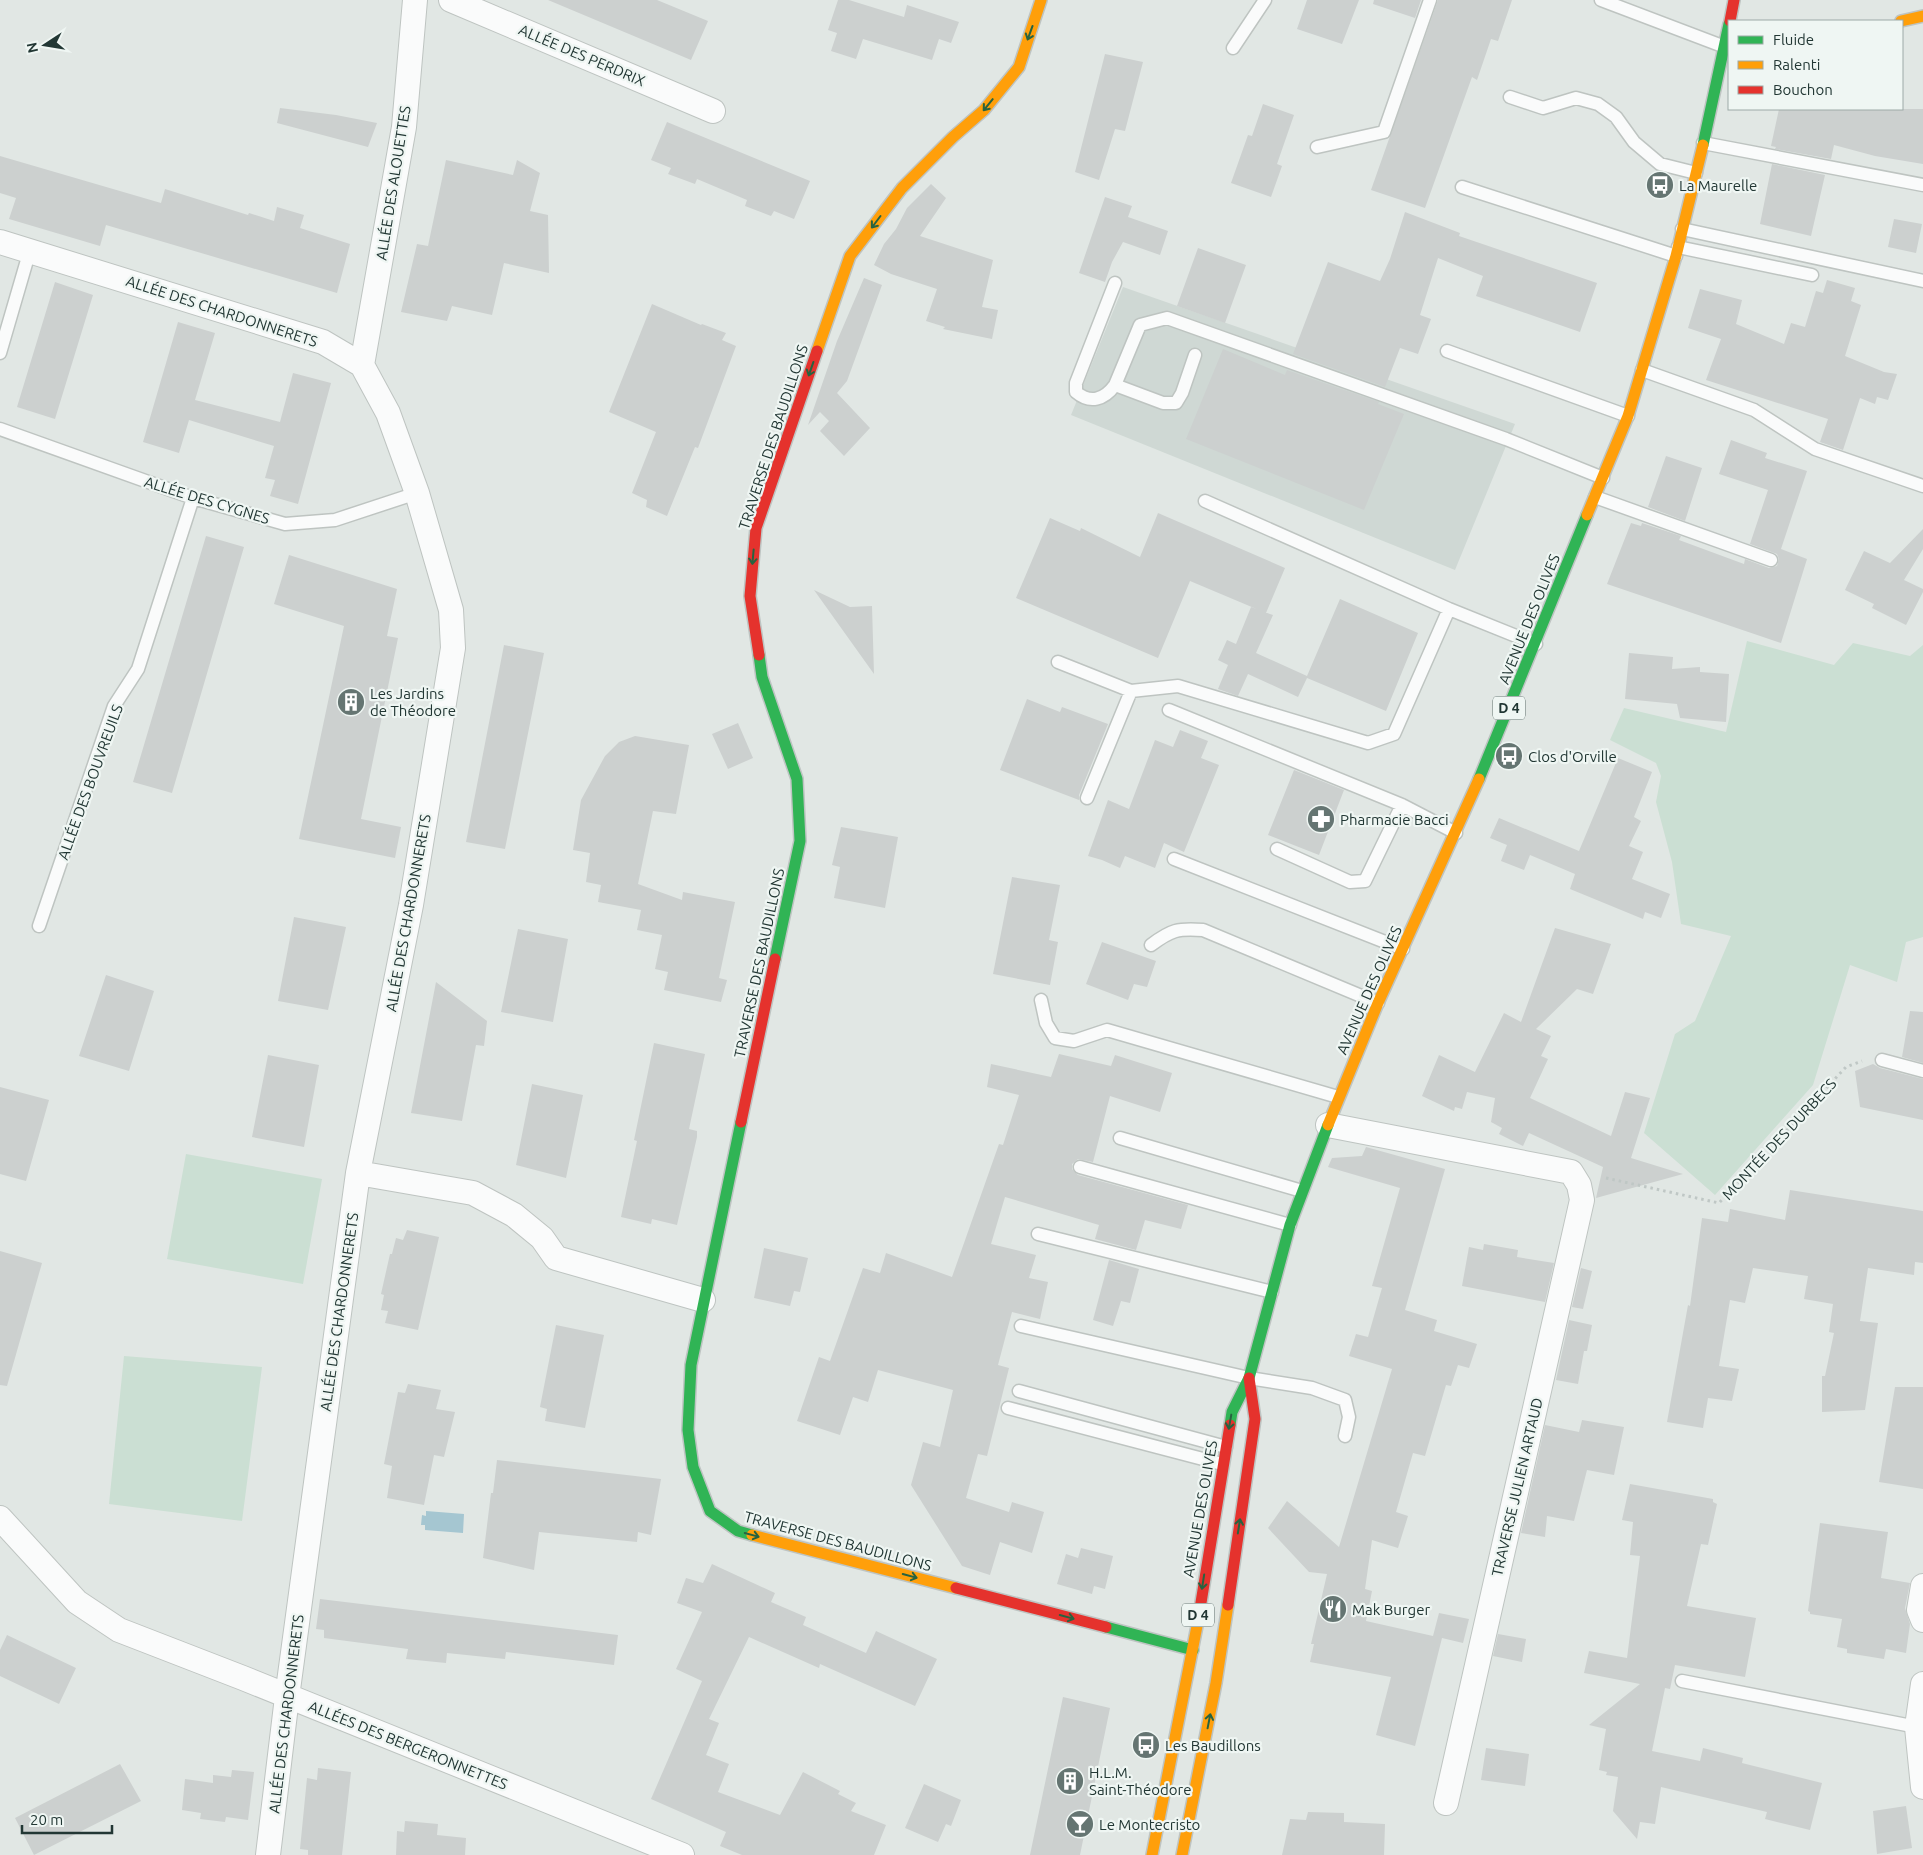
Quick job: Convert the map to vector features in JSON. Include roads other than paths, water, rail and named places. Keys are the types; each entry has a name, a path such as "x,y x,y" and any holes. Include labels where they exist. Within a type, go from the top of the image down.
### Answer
{"main road":[{"name":"TRAVERSE DES BAUDILLONS","path":"1041,0 1018,67 984,110 953,137 902,188 850,256 756,528 750,596 762,677 797,779 800,841 703,1300 692,1365 688,1430 693,1467 710,1511 738,1531 1192,1650"},
{"name":"AVENUE DES OLIVES","path":"1731,20 1734,0"},
{"path":"1903,21 1923,16"},
{"name":"AVENUE DES OLIVES","path":"1152,1855 1192,1650 1232,1412 1249,1378 1290,1225 1338,1097 1378,1003 1456,833 1536,644 1628,416 1677,252 1728,36"},
{"name":"AVENUE DES OLIVES","path":"1182,1855 1216,1683 1255,1419 1249,1378"}],"street":[{"name":"ALLÉE DES ALOUETTES","path":"362,365 404,127 415,0"},
{"name":"ALLÉE DES PERDRIX","path":"450,0 713,111"},
{"name":"ALLÉE DES CHARDONNERETS","path":"0,242 323,342 362,365 388,413 417,493 451,610 452,648 411,904 358,1173 286,1697 268,1855"},
{"name":"TRAVERSE JULIEN ARTAUD","path":"1328,1124 1571,1172 1579,1185 1582,1200 1446,1803"},
{"path":"358,1173 472,1193 514,1215 542,1238 556,1258 703,1300"},
{"name":"ALLÉES DES BERGERONNETTES","path":"0,1518 77,1602 120,1630 682,1855"},
{"path":"1923,1586 1920,1610 1923,1620"},
{"path":"1923,1684 1917,1727 1923,1787"}],"lane":[{"path":"1233,48 1265,0"},
{"path":"1316,147 1384,132 1430,0"},
{"path":"1602,0 1725,55"},
{"path":"1510,97 1543,108 1576,98 1598,104 1616,117 1634,142 1660,164 1696,173"},
{"path":"1704,143 1923,185"},
{"path":"1462,187 1677,252 1812,275"},
{"path":"1682,229 1923,281"},
{"path":"0,353 30,250"},
{"path":"1114,283 1076,383 1076,392 1084,399 1094,400 1109,393 1115,385 1140,325 1167,318 1506,439 1603,478"},
{"path":"1448,351 1628,416"},
{"path":"1115,385 1163,404 1176,403 1182,393 1195,354"},
{"path":"1642,370 1754,410 1815,449 1923,486"},
{"name":"ALLÉE DES CYGNES","path":"0,429 193,498 285,524 335,520 417,493"},
{"path":"1595,497 1771,560"},
{"name":"ALLÉE DES BOUVREUILS","path":"39,926 114,706 138,669 193,498"},
{"path":"1205,501 1449,609 1536,644"},
{"path":"1058,662 1131,690 1178,686 1368,743 1394,734 1449,609"},
{"path":"1087,798 1131,690"},
{"path":"1168,710 1402,805 1456,833"},
{"path":"1277,849 1350,882 1365,881 1402,805"},
{"path":"1174,858 1403,949"},
{"path":"1151,945 1166,934 1182,928 1203,930 1378,1003"},
{"path":"1041,1000 1046,1023 1055,1038 1074,1040 1107,1030 1338,1097"},
{"path":"1882,1060 1923,1071"},
{"path":"1120,1138 1302,1191"},
{"path":"1080,1167 1290,1225"},
{"path":"1038,1234 1272,1292"},
{"path":"1021,1326 1249,1378 1312,1388 1345,1400 1350,1417 1345,1436"},
{"path":"1019,1391 1226,1446"},
{"path":"1008,1408 1222,1464"},
{"path":"1682,1681 1917,1727"}],"water":[{"path":"426,1511 464,1514 463,1533 425,1530 425,1525 421,1525 422,1515 426,1516"}],"place":[{"name":"La Maurelle","path":"1660,185"},
{"name":"Les Jardins de Théodore","path":"351,702"},
{"name":"Clos d'Orville","path":"1509,756"},
{"name":"Pharmacie Bacci","path":"1321,819"},
{"name":"Mak Burger","path":"1333,1609"},
{"name":"Les Baudillons","path":"1146,1745"},
{"name":"H.L.M. Saint-Théodore","path":"1070,1781"},
{"name":"Le Montecristo","path":"1080,1824"}]}
